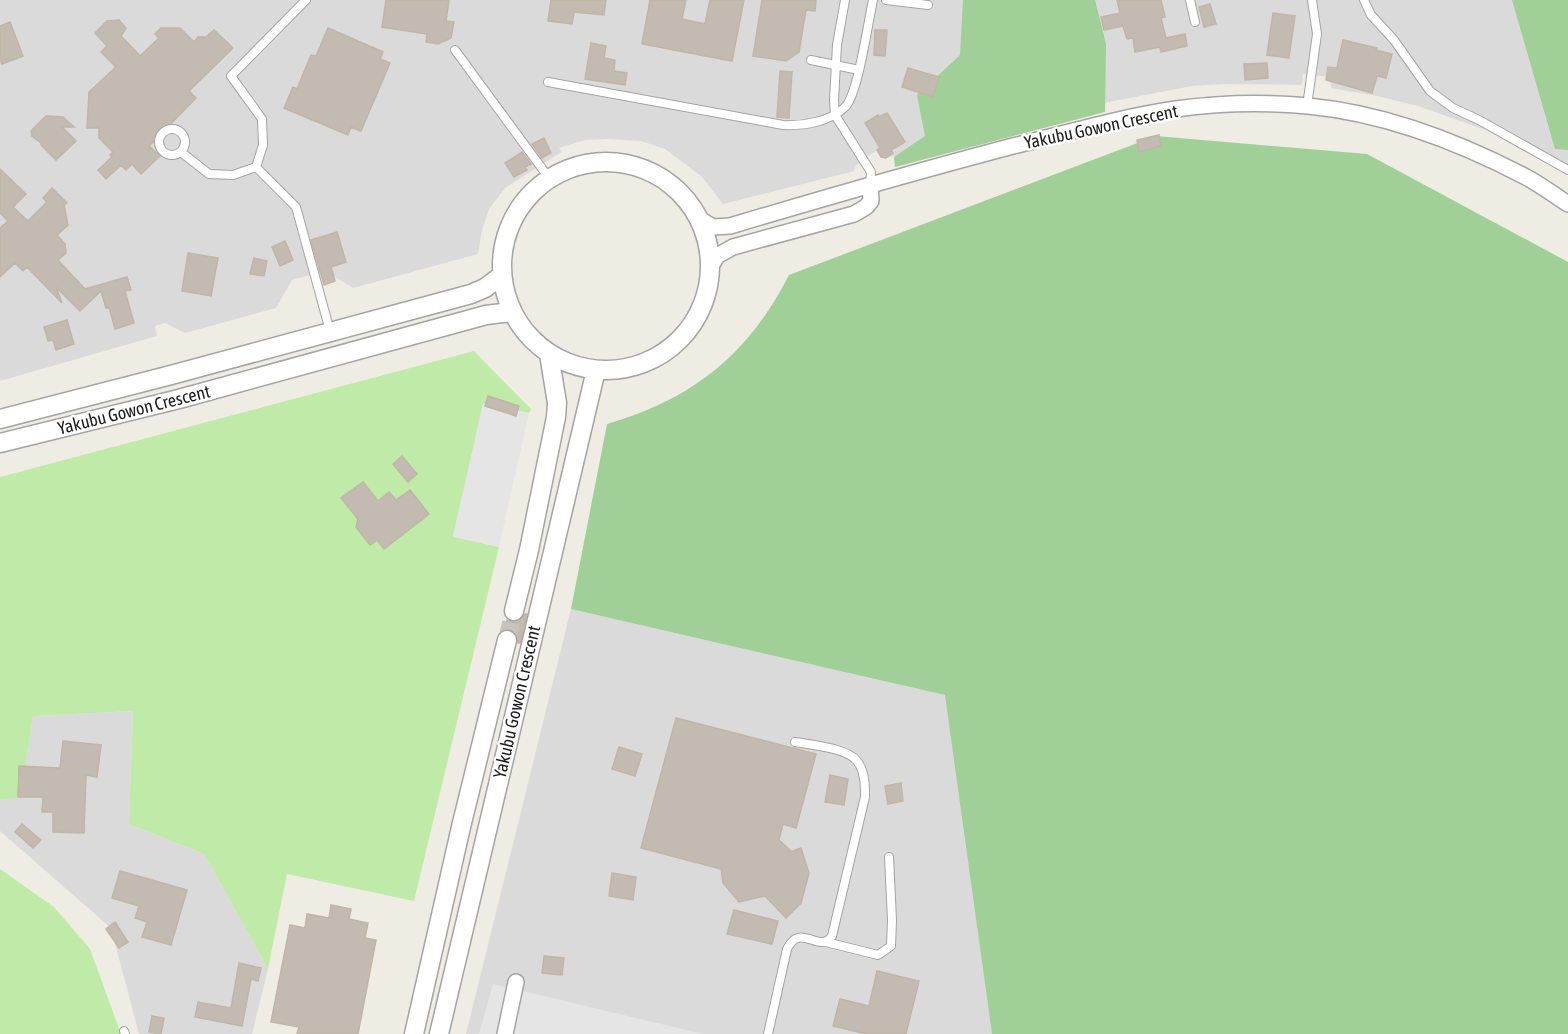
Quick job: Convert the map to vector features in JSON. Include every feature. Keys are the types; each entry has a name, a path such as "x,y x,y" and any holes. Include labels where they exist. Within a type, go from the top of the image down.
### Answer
{"street":[{"name":"Yakubu Gowon Crescent","path":"701,220 713,227 730,226 870,185 1109,122 1178,109 1240,104 1307,106 1380,120 1449,142 1527,178 1568,204"},
{"path":"617,162 651,171 680,191 701,220 708,242 711,266 707,294 695,321 676,343 652,359 624,368 596,370 575,366 549,354 527,335 511,312 501,276 503,247 512,220 527,196 549,178 582,164 617,162"},
{"path":"711,266 717,256 733,247 854,214 871,201 870,185"},
{"name":"Yakubu Gowon Crescent","path":"0,419 471,294 485,288 501,276"},
{"name":"Yakubu Gowon Crescent","path":"0,443 179,399 486,315 511,312"},
{"path":"514,611 556,417 557,403 549,354"},
{"name":"Yakubu Gowon Crescent","path":"439,1034 596,370"},
{"path":"414,1034 461,827 507,640"},
{"path":"505,1034 516,982"}],"lane":[{"path":"256,167 263,146 262,119 231,75 306,0"},
{"path":"845,0 837,45 835,115 872,172 870,185"},
{"path":"548,82 783,125 798,125 835,115 847,106 856,87 873,0"},
{"path":"886,0 928,5"},
{"path":"1190,0 1195,22"},
{"path":"1307,106 1317,34 1312,0"},
{"path":"1364,0 1371,15 1394,40 1430,91 1453,108 1568,170"},
{"path":"455,50 549,178"},
{"path":"811,60 859,70"},
{"path":"181,152 209,174 233,175 256,167"},
{"path":"256,167 296,207 330,331"},
{"path":"795,742 845,752 853,756 861,767 865,784 865,797 832,936 826,942"},
{"path":"768,1034 787,949 794,938 826,942 878,955 891,946 889,857"}],"shaded area":[{"path":"0,0 1568,0 1568,176 1488,131 1418,106 1331,88 1330,77 1303,74 1302,85 1192,86 1104,103 886,158 881,157 877,150 856,165 854,171 723,204 702,177 665,149 641,141 585,140 559,148 562,152 505,188 489,209 482,230 478,254 353,288 325,271 292,280 276,308 185,333 165,323 155,326 157,336 0,381"},
{"path":"483,403 529,413 499,547 453,537"},
{"path":"571,609 946,695 992,1034 466,1034"},
{"path":"133,711 129,824 204,854 268,969 252,1034 139,1034 111,928 0,831 0,800 20,796 33,716"},
{"path":"493,984 703,1034 479,1034"}],"green space":[{"path":"963,0 1095,0 1106,44 1105,112 895,167 894,157 925,136 917,95 960,55"},
{"path":"1512,0 1568,0 1568,150 1555,149"},
{"path":"1156,136 1367,154 1568,262 1568,1034 992,1034 945,695 571,609 607,424 638,414 666,401 692,387 715,370 755,329 789,275"},
{"path":"474,351 531,409 529,413 484,404 453,536 499,547 414,901 287,874 268,969 204,854 129,824 133,711 33,716 20,797 0,800 0,477"},
{"path":"0,869 54,907 90,949 121,1034 0,1034"}],"building":[{"path":"386,0 449,0 446,21 454,22 451,38 438,44 426,42 427,34 382,27"},
{"path":"551,0 606,0 604,15 574,12 572,24 548,21"},
{"path":"650,0 686,0 682,19 705,24 710,0 744,0 732,61 642,44"},
{"path":"762,0 816,0 815,11 806,10 799,52 786,61 753,56"},
{"path":"1117,0 1161,0 1165,17 1161,18 1166,38 1185,34 1187,46 1161,52 1160,47 1135,52 1133,38 1127,39 1123,26 1104,30 1101,17 1120,13"},
{"path":"1210,4 1216,24 1204,27 1199,7"},
{"path":"1273,13 1295,16 1289,58 1267,55"},
{"path":"119,20 126,28 121,36 140,56 159,38 155,34 161,28 180,28 194,42 198,37 206,37 214,30 233,48 189,91 196,98 149,146 160,156 141,174 132,164 126,170 121,165 106,179 98,170 112,157 110,155 113,152 99,138 99,128 87,128 89,92 116,67 101,52 107,46 95,33 107,21"},
{"path":"10,22 23,56 2,64 0,26"},
{"path":"328,28 383,52 380,59 390,63 361,131 351,127 348,135 284,108 293,87 297,89 311,55 316,56"},
{"path":"875,30 887,30 885,56 874,55"},
{"path":"1343,40 1392,54 1386,78 1377,76 1372,93 1326,80 1328,67 1337,68"},
{"path":"591,43 606,46 604,58 615,60 614,71 627,73 625,85 585,79"},
{"path":"1267,63 1268,78 1245,80 1244,64"},
{"path":"908,68 939,77 933,97 902,87"},
{"path":"780,71 792,72 789,118 777,117"},
{"path":"887,113 905,142 891,150 893,153 886,158 881,157 877,150 880,148 865,123 878,115 879,117"},
{"path":"46,116 63,117 74,127 62,127 76,141 56,160 32,136 31,131"},
{"path":"1159,135 1161,146 1139,152 1137,140"},
{"path":"544,138 551,153 542,158 532,144"},
{"path":"522,152 531,164 525,167 527,170 514,177 505,163"},
{"path":"0,169 26,194 13,207 28,221 47,202 43,198 52,188 67,203 64,205 68,225 57,235 65,244 66,253 58,260 85,289 127,277 131,290 125,291 134,323 115,329 109,307 106,308 101,291 80,311 56,287 62,303 27,267 23,271 15,263 0,277 0,228 8,221 0,213"},
{"path":"337,232 346,262 331,267 335,281 324,285 311,240"},
{"path":"285,241 293,260 280,266 272,247"},
{"path":"188,253 218,258 211,296 182,291"},
{"path":"254,258 267,261 264,276 250,274"},
{"path":"67,320 74,344 56,350 53,340 48,341 44,327"},
{"path":"488,396 519,406 516,416 485,406"},
{"path":"402,456 417,474 408,482 393,464"},
{"path":"363,482 378,501 389,492 396,500 410,490 429,514 384,549 377,540 370,545 356,527 358,519 341,498"},
{"path":"527,614 520,643 518,643 518,636 510,629 505,629 507,620 518,622"},
{"path":"676,718 816,754 796,828 783,824 779,840 790,852 801,848 809,873 801,903 786,918 765,896 739,902 723,883 721,869 641,848"},
{"path":"63,741 101,745 97,777 86,775 84,833 53,832 53,812 42,812 43,797 18,797 19,766 60,768"},
{"path":"619,747 642,754 635,776 612,769"},
{"path":"830,775 848,779 844,805 825,802"},
{"path":"901,783 903,801 888,804 885,786"},
{"path":"22,824 41,840 33,848 15,832"},
{"path":"120,871 187,890 171,945 142,937 147,922 135,918 139,906 112,898"},
{"path":"612,873 636,877 633,900 609,896"},
{"path":"331,905 351,909 349,919 368,923 365,938 376,940 358,1034 297,1034 299,1027 271,1022 290,925 305,928 307,914 329,918"},
{"path":"734,910 778,921 772,944 727,934"},
{"path":"115,922 128,942 119,948 106,929"},
{"path":"544,956 564,958 562,975 542,973"},
{"path":"239,963 261,968 258,981 251,979 242,1026 195,1017 198,1002 231,1008"},
{"path":"877,971 919,981 906,1034 866,1034 833,1026 840,999 869,1006"},
{"path":"152,1016 164,1018 161,1034 149,1032"}],"tunnel":[{"path":"507,640 514,611"}]}
